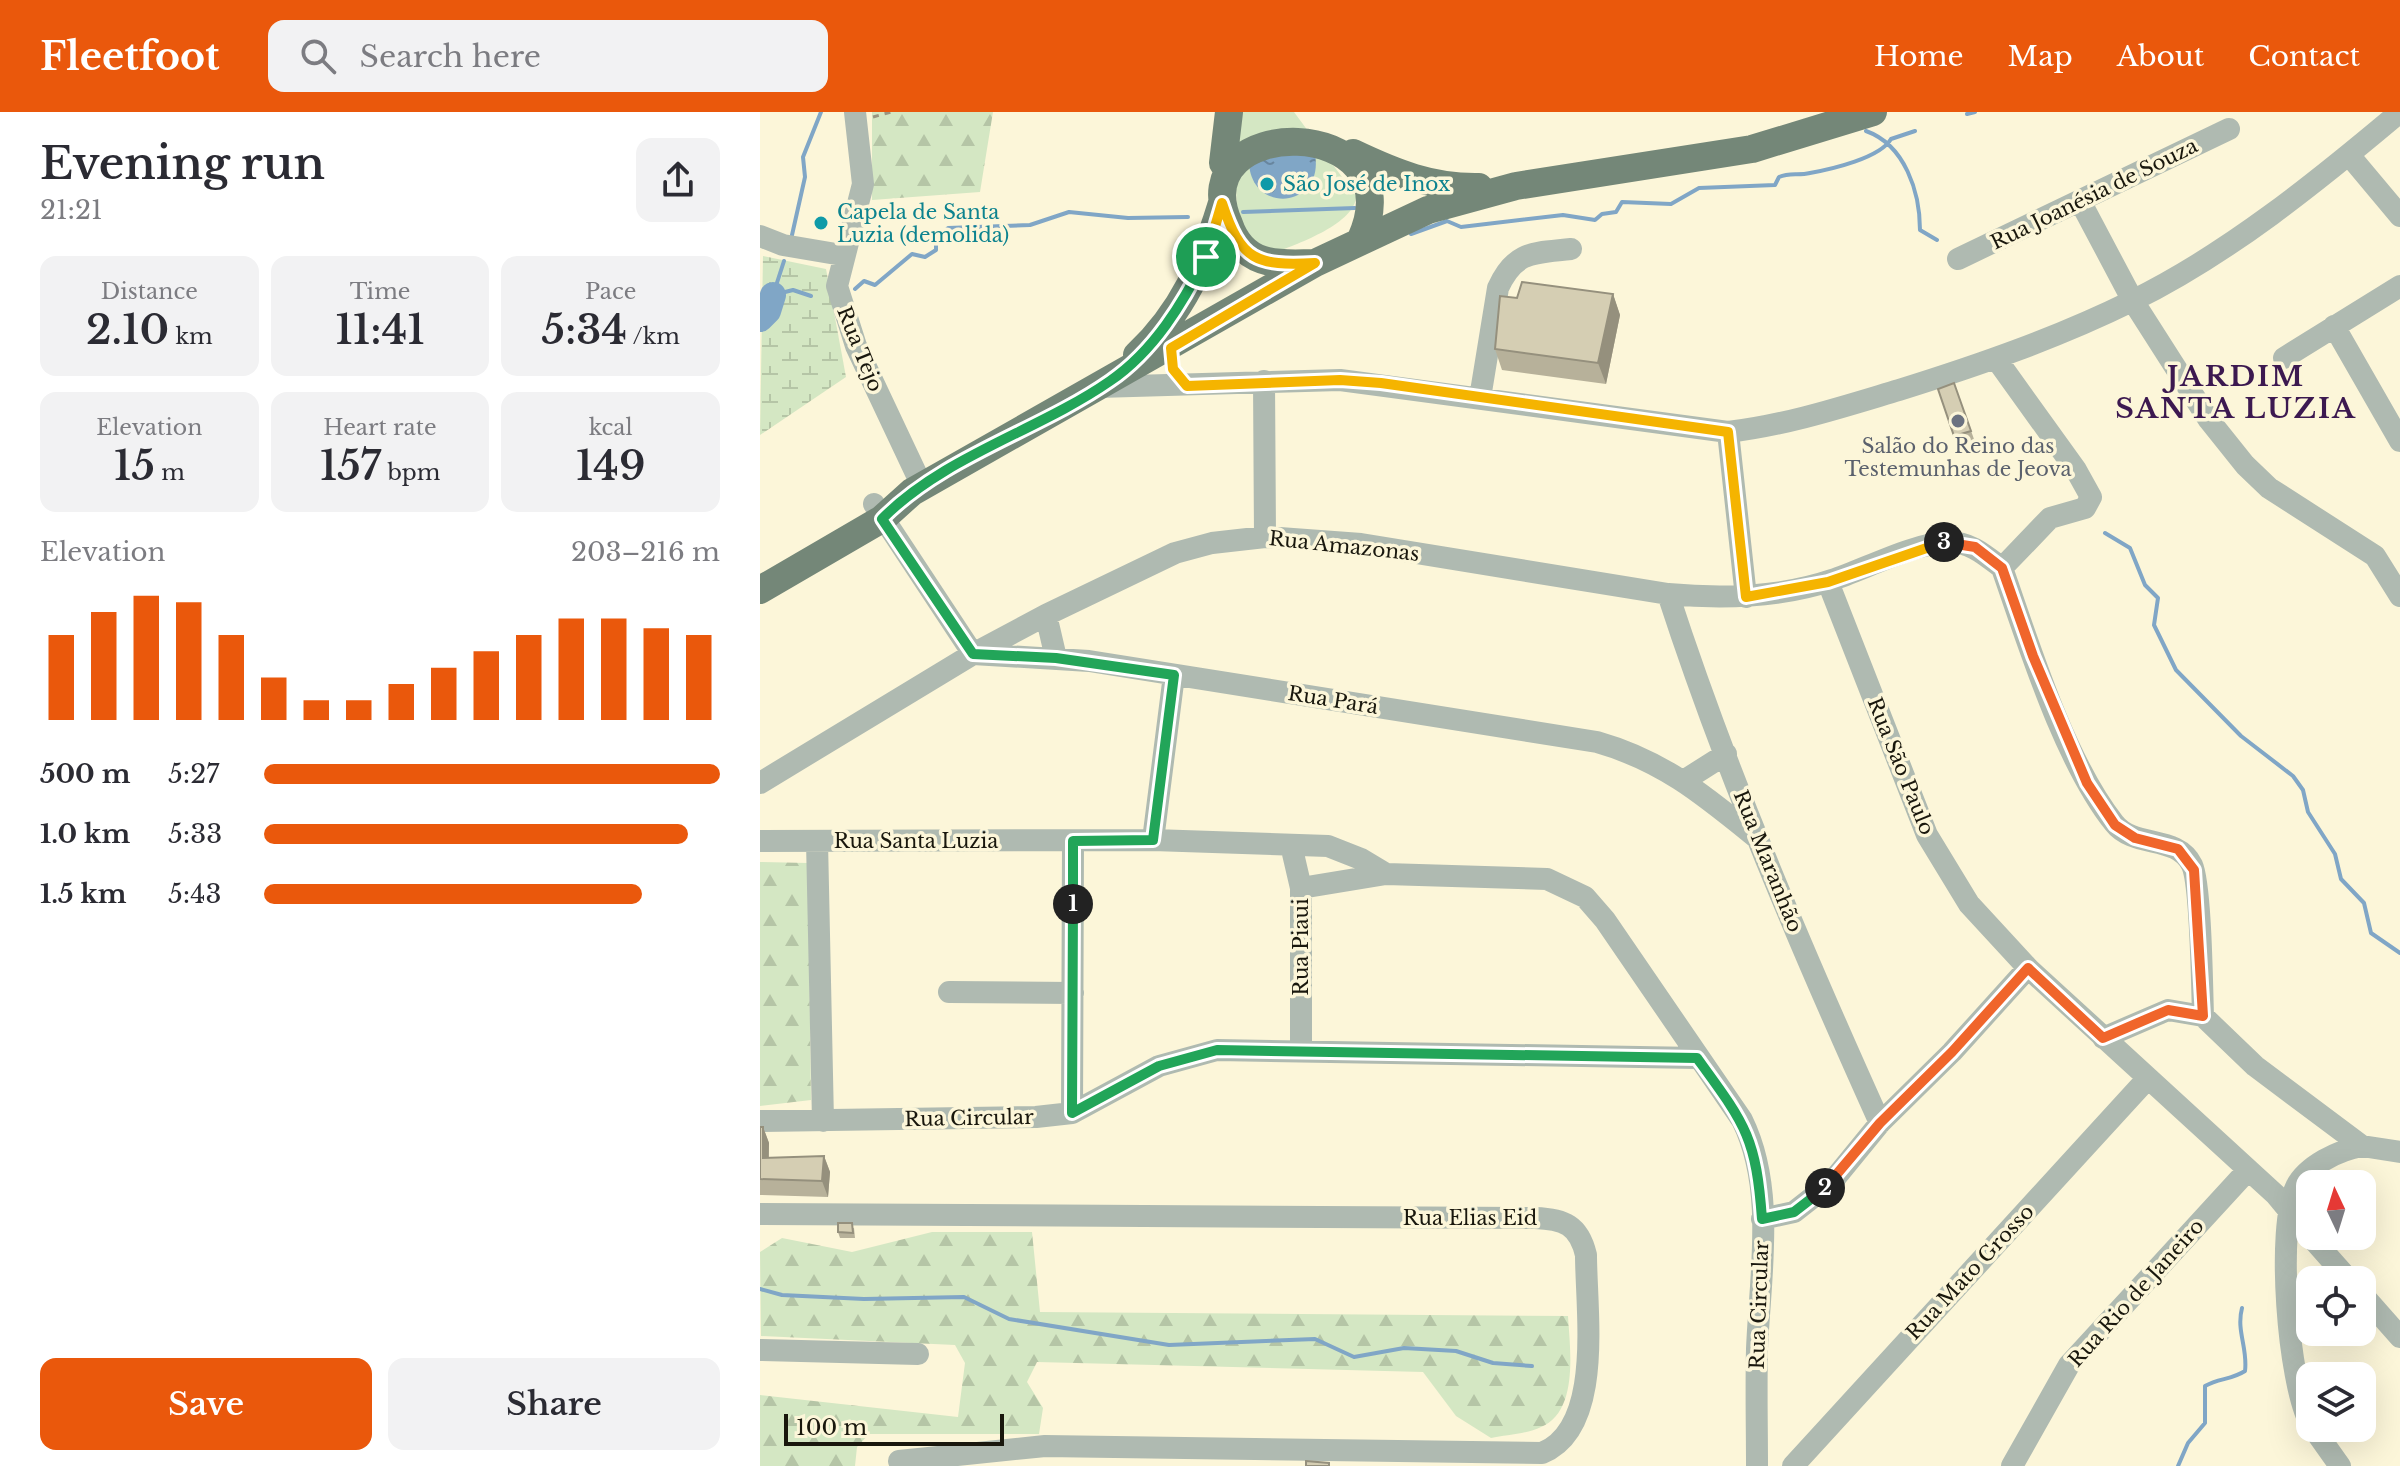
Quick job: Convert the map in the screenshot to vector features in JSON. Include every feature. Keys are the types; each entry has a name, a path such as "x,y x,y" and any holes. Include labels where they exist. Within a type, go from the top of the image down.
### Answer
{"main road":[{"path":"1104,384 1157,336 1190,289 1206,257 1222,203 1229,112"},
{"path":"760,590 878,512 1171,348 1315,263 1428,210 1516,186 1752,149 1873,112"},
{"path":"1223,168 1230,153 1260,128 1318,125 1353,153 1416,180 1439,186 1516,186"},
{"path":"1353,153 1369,188 1368,223 1361,239"},
{"path":"1222,203 1231,229 1246,253 1259,261 1278,265 1315,263"},
{"path":"760,569 878,512"}],"street":[{"name":"Rua Tejo","path":"855,112 863,184 842,255 837,286 856,346 913,492"},
{"path":"1104,384 1187,386 1264,381 1354,381 1728,432 1775,426 1997,360 2133,301 2192,267 2349,155 2400,112"},
{"name":"Rua Joanésia de Souza","path":"1958,259 2229,129"},
{"path":"2349,155 2400,216"},
{"path":"2080,201 2133,301 2209,420 2245,465 2269,488 2375,556 2400,596"},
{"path":"760,236 783,245 842,255"},
{"path":"1480,398 1498,288 1504,275 1513,263 1529,254 1571,249"},
{"path":"2284,358 2400,286"},
{"path":"2334,326 2400,441"},
{"path":"1171,348 1173,369 1187,386"},
{"path":"1997,360 2071,463 2091,501 2085,508 2050,518 2002,568 2033,656 2087,783 2122,832 2178,849 2194,870 2203,1016"},
{"path":"1264,381 1265,537"},
{"path":"1728,432 1746,597"},
{"path":"878,512 973,654"},
{"name":"Rua Amazonas","path":"760,783 973,654 1046,615 1175,553 1212,543 1265,537 1361,544 1668,594 1746,597 1828,582 1938,543 1975,547 2002,568"},
{"name":"Rua São Paulo","path":"1828,582 1927,835 1969,904 2028,968 2296,1218"},
{"name":"Rua Maranhão","path":"1668,594 1758,839 1822,995 1880,1123"},
{"path":"1046,615 1056,658"},
{"name":"Rua Pará","path":"973,654 1056,658 1597,742 1645,759 1685,780 1758,839"},
{"path":"1153,840 1174,675"},
{"path":"1685,780 1726,754"},
{"name":"Rua Santa Luzia","path":"760,841 1153,840 1291,845 1336,849 1386,874"},
{"path":"817,841 823,1121"},
{"path":"1072,1113 1073,841"},
{"name":"Rua Piaui","path":"1291,845 1301,888 1301,1051"},
{"path":"1301,888 1386,874 1521,875 1567,886 1585,897 1605,920 1697,1058"},
{"path":"1762,1219 1794,1212 1807,1205 1831,1183 1880,1123 1952,1052 2028,968"},
{"path":"949,992 1073,993"},
{"path":"2103,1038 2168,1010 2203,1016 2255,1066 2362,1146"},
{"name":"Rua Circular","path":"760,1121 1072,1113 1159,1066 1191,1054 1217,1050 1697,1058 1751,1138 1759,1174 1762,1219 1756,1370 1757,1466"},
{"name":"Rua Mato Grosso","path":"1793,1466 2148,1078"},
{"path":"2296,1379 2287,1326 2289,1209 2297,1185 2307,1172 2347,1149 2362,1146 2400,1152"},
{"name":"Rua Rio de Janeiro","path":"2012,1466 2069,1365 2248,1170"},
{"name":"Rua Elias Eid","path":"760,1214 1535,1218 1567,1223 1582,1239 1586,1255 1586,1387 1577,1421 1565,1440 1542,1453 1045,1446 899,1461"},
{"name":"Rua São Paulo","path":"2322,1250 2337,1266"},
{"path":"2376,1310 2400,1337"},
{"path":"760,1350 918,1354"},
{"path":"2323,1442 2340,1466"}],"green space":[{"path":"872,112 993,112 980,192 872,200"},
{"path":"1235,112 1294,112 1356,196 1347,215 1324,231 1276,252 1237,234"},
{"path":"763,256 826,269 846,377 760,435"},
{"path":"760,862 808,863 811,1100 760,1106"},
{"path":"932,1232 1032,1232 1040,1312 1568,1316 1570,1378 1567,1394 1562,1408 1541,1427 1491,1438 1456,1416 1423,1372 1037,1362 1027,1382 1043,1408 1039,1434 869,1434 857,1447 855,1466 760,1466 760,1395 958,1417 965,1363 955,1345 761,1336 760,1252 782,1238 852,1252"}],"water":[{"path":"1315,154 1315,173 1308,187 1298,195 1285,199 1271,197 1259,189 1251,176 1249,157"}],"building":[{"path":"1522,282 1613,294 1598,363 1495,349 1500,296 1517,298"},
{"name":"Salão do Reino das Testemunhas de Jeova","path":"1954,383 1971,431 1954,436 1938,389"},
{"path":"760,1127 763,1127 763,1158 824,1156 822,1181 760,1179"},
{"path":"838,1223 852,1223 853,1233 838,1232"},
{"path":"1306,1461 1329,1463 1329,1466 1306,1466"}],"waterway":[{"path":"792,235 805,177 803,157 821,112"},
{"path":"1967,114 1975,112"},
{"path":"1866,131 1880,138 1900,158 1917,200 1920,230 1937,240"},
{"path":"1411,234 1447,221 1461,227 1563,215 1595,220 1602,214 1616,212 1622,202 1671,204 1699,188 1775,185 1779,177 1855,162 1877,152 1891,139 1915,131"},
{"path":"1243,212 1355,208"},
{"path":"855,289 864,281 875,285 912,254 925,257 936,250 936,241 948,228 1030,225 1069,212 1128,218 1188,217"},
{"path":"773,295 784,261"},
{"path":"773,295 793,290 811,296"},
{"path":"760,319 768,311 773,295"},
{"path":"2105,533 2130,548 2145,585 2158,598 2154,625 2176,670 2241,736 2293,776 2303,790 2308,812 2335,854 2341,879 2364,903 2371,933 2400,953"},
{"path":"760,1289 782,1295 864,1299 964,1297 1009,1319 1169,1345 1315,1339 1354,1357 1404,1348 1456,1351 1493,1363 1532,1366"},
{"path":"2178,1466 2188,1443 2205,1423 2205,1386 2245,1371 2240,1324 2242,1308"}],"place":[{"name":"São José de Inox","path":"1267,184"},
{"name":"Capela de Santa Luzia (demolida)","path":"821,223"},
{"name":"Salão do Reino das Testemunhas de Jeova","path":"1958,421"}],"district":[{"name":"JARDIM SANTA LUZIA","path":"2236,392"}],"route":[{"path":"1222,203 1238,244 1246,253 1259,261 1278,265 1315,263 1171,348 1173,369 1187,386 1264,381 1381,383 1728,432 1746,597 1828,582 1938,543 1964,543 1975,547 2002,568 2033,656 2087,783 2115,825 2135,838 2178,849 2190,861 2194,870 2203,1016 2168,1010 2103,1038 2028,968 1952,1052 1880,1123 1831,1183 1807,1205 1794,1212 1762,1219 1759,1174 1751,1138 1742,1120 1697,1058 1621,1054 1217,1050 1191,1054 1159,1066 1072,1113 1073,841 1153,840 1174,675 1089,661 973,654 882,519 912,492 1111,381 1157,336 1190,289 1206,257 1222,203"}]}
